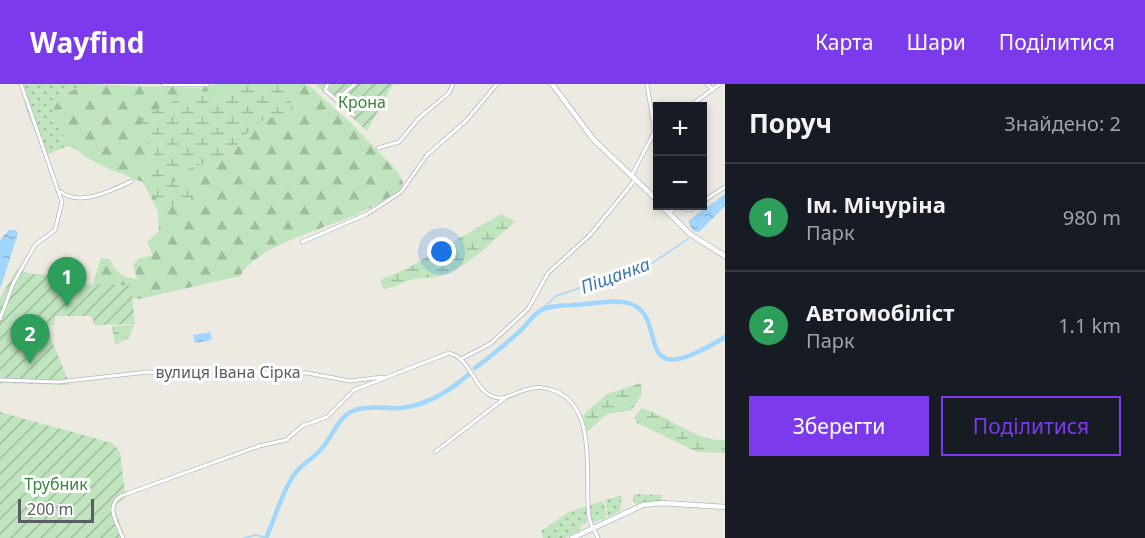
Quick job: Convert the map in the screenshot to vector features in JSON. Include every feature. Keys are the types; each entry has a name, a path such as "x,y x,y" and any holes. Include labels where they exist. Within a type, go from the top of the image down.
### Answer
{"street":[{"path":"0,319 13,284 35,245 55,230 62,202 60,191 29,113 21,84"},
{"path":"164,84 207,84"},
{"path":"328,84 324,88 354,115"},
{"path":"336,99 355,84"},
{"path":"378,148 399,142 419,118 449,93 453,84"},
{"path":"302,242 372,211 401,192 427,155 466,121 497,84"},
{"path":"552,84 593,139 653,197"},
{"path":"647,84 653,112"},
{"path":"707,84 713,90"},
{"path":"696,102 720,84"},
{"path":"461,359 490,344 528,309 548,273 590,235 634,177 653,133"},
{"path":"60,191 71,198 78,198 112,191 132,181"},
{"path":"707,199 725,187"},
{"path":"666,210 690,234 725,256"},
{"path":"669,213 672,210"},
{"path":"123,538 112,507 113,502 121,496 152,487 186,471 259,446 281,442 292,436 302,426 327,417 354,390 419,366 443,353 455,354 461,359 488,394 505,398"},
{"name":"вулиця Івана Сірка","path":"0,380 68,380 148,372 307,373 350,381 388,376"},
{"path":"435,452 505,398 523,389 549,388 567,398 579,412 588,461 589,517 598,538"},
{"path":"572,538 642,505 662,503 725,507"}],"green space":[{"path":"20,84 85,84 62,96 60,130 75,149 68,146 44,156 26,108"},
{"path":"85,84 200,88 216,84 307,84 352,124 398,172 403,182 401,190 362,212 273,249 248,266 240,276 139,299 97,295 93,282 101,258 110,259 117,271 127,277 137,279 133,265 138,259 153,255 147,242 159,231 158,211 143,182 86,157 67,141 60,131 54,108 62,96"},
{"path":"237,84 281,84 291,100 291,110 255,124 226,157 193,167 171,179 190,189 192,197 186,206 160,205 140,173 147,170 156,159 143,138 142,116 189,94 207,91 221,93"},
{"name":"Крона","path":"315,84 393,84 367,131"},
{"path":"501,214 516,221 465,264 442,276 410,280 384,289 380,280 408,268"},
{"path":"17,269 31,274 76,275 77,284 131,285 135,324 95,325 91,316 55,316 55,325 46,326 70,385 0,383 0,298"},
{"path":"134,325 129,338 115,345 112,326"},
{"path":"641,383 642,394 632,410 607,414 587,432 583,416 585,413 607,394"},
{"path":"642,408 693,433 714,440 725,440 725,453 697,452 637,423 634,417"},
{"name":"Трубник","path":"0,412 112,443 120,452 125,498 114,507 125,538 0,538"},
{"path":"633,494 662,495 662,501 636,504 633,501"},
{"path":"622,495 620,511 608,517 605,500"},
{"path":"603,501 607,517 592,523 590,505"},
{"path":"586,506 587,523 581,525 581,529 565,538 543,538 541,531 567,513"}],"water":[{"path":"725,194 725,206 699,232 693,231 688,221 703,210 707,210 707,207"},
{"path":"9,230 16,230 18,234 0,289 0,240"},
{"path":"210,332 212,340 195,343 193,335"}],"waterway":[{"name":"Піщанка","path":"542,309 556,296 651,264 688,239"},
{"path":"475,368 510,340 537,313 555,306 615,302 631,304 643,312 656,349 663,357 675,360 694,354 725,337"},
{"path":"266,538 291,479 299,468 320,451 344,416 355,410 372,407 401,408 420,404 446,391 469,374"},
{"path":"244,538 256,535 266,538"}],"place":[{"name":"Ім. Мічуріна","path":"67,307"},
{"name":"Автомобіліст","path":"30,364"}]}
